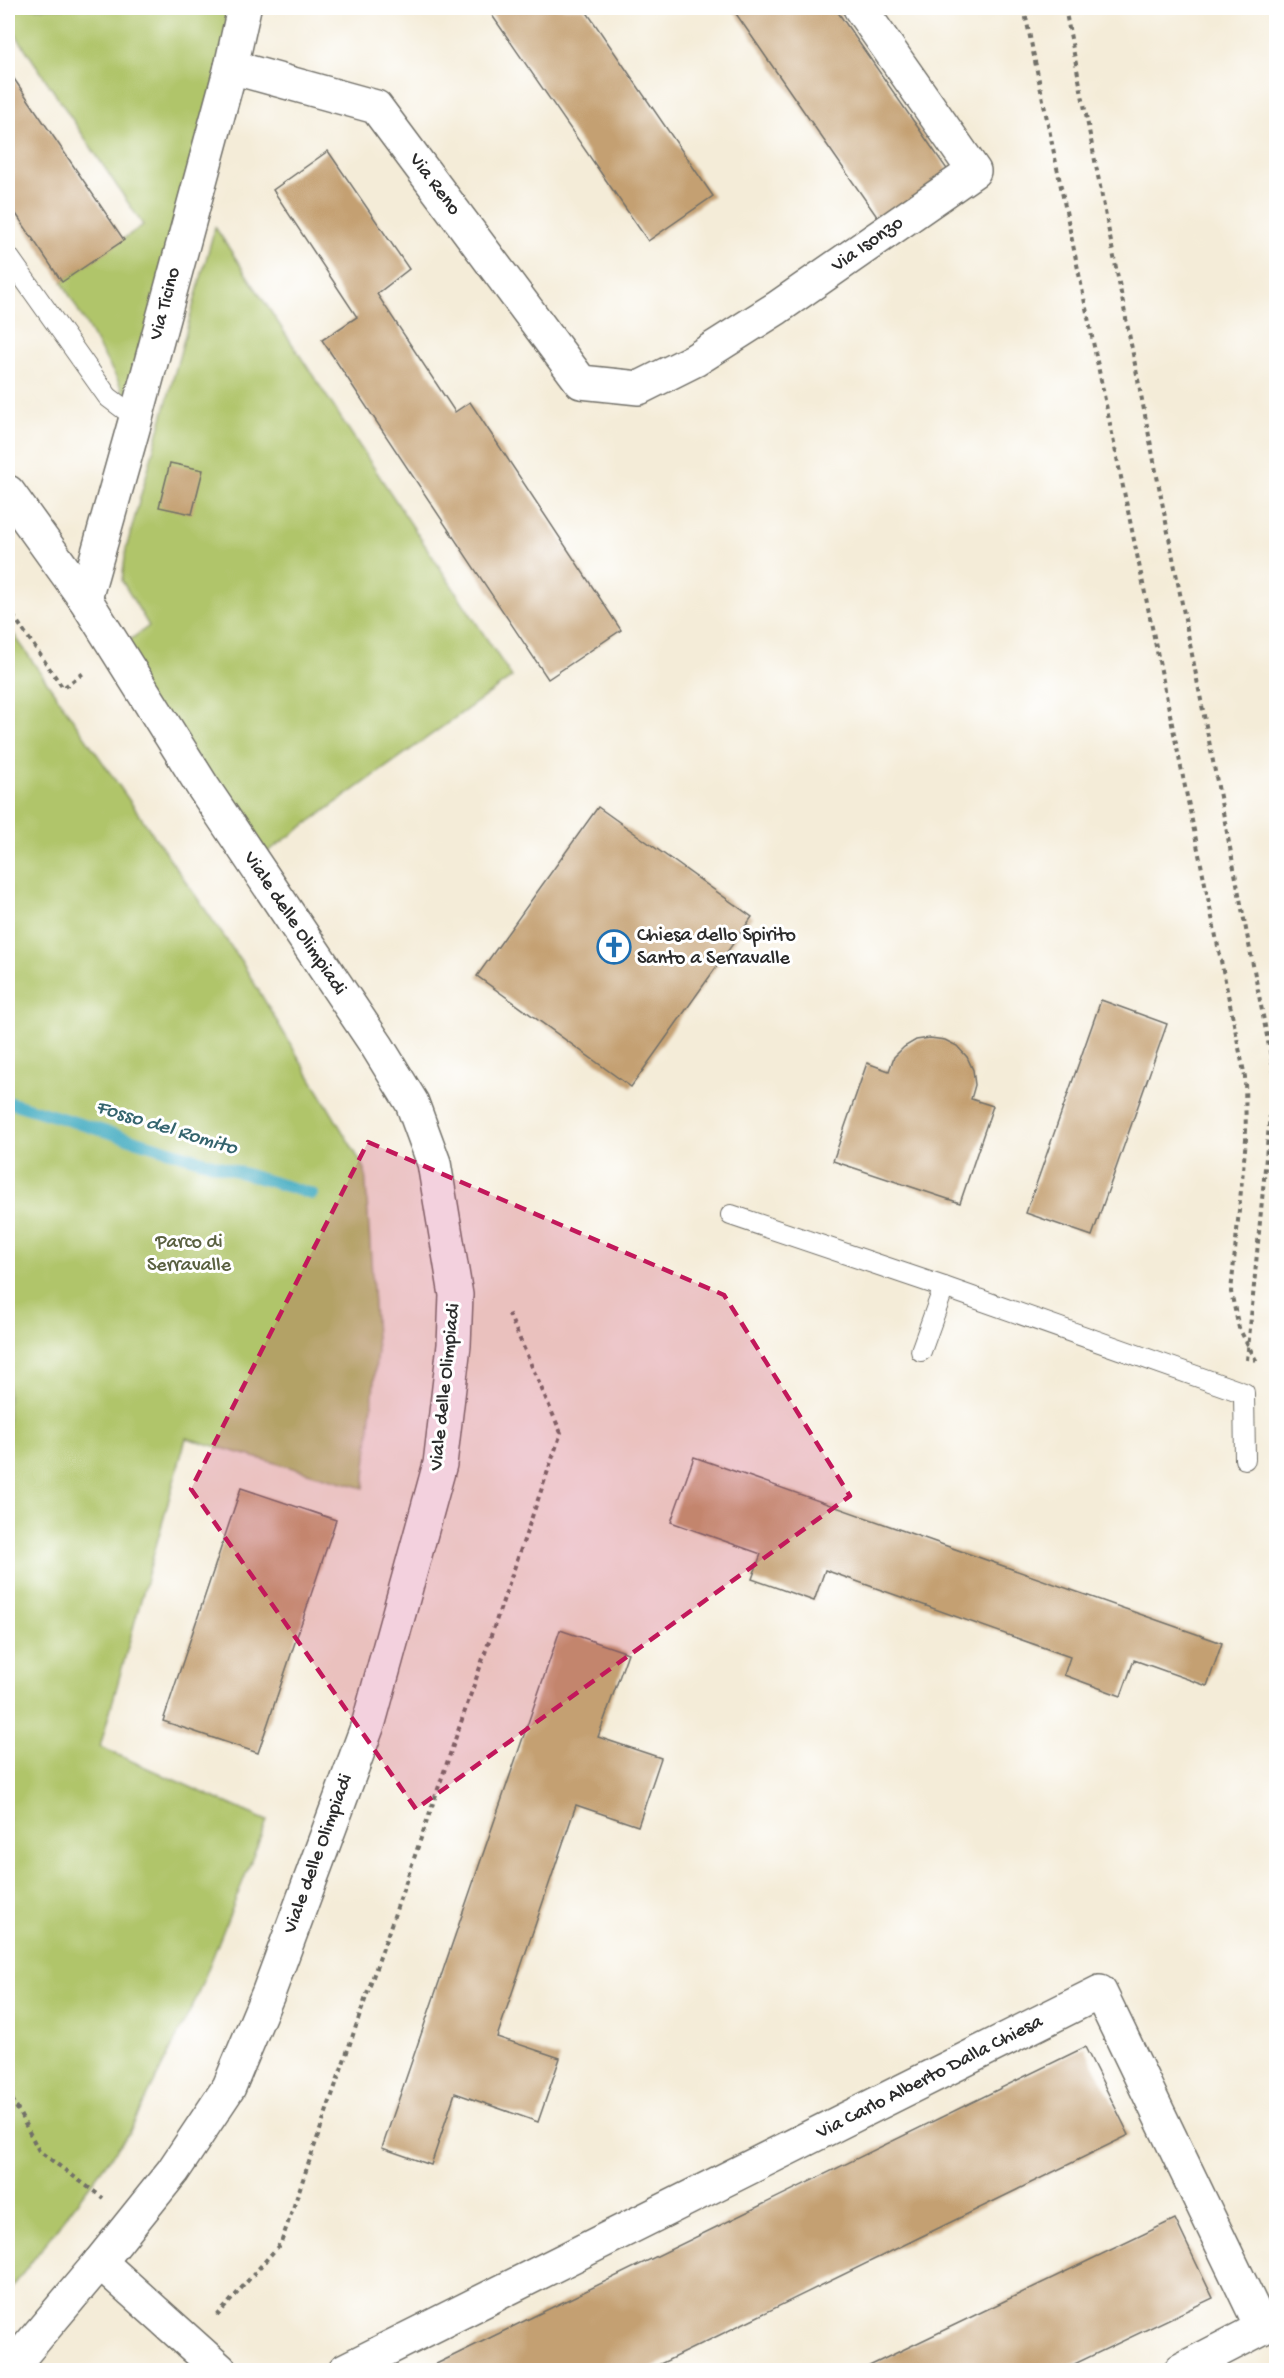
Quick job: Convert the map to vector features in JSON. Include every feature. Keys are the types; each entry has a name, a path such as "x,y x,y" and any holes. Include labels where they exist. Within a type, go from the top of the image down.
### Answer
{"street":[{"name":"Via Ticino","path":"85,600 231,68 244,8"},
{"name":"Via Isonzo","path":"581,382 639,388 695,360 777,308 974,171 861,8"},
{"name":"Via Reno","path":"231,68 376,107 581,382"},
{"name":"Viale delle Olimpiadi","path":"8,492 85,600 203,787 412,1103 434,1163 456,1295 454,1345 440,1464 369,1722 268,1994 229,2087 172,2171 100,2262 9,2370"},
{"name":"Via Carlo Alberto Dalla Chiesa","path":"345,2370 1100,1992 1262,2328 1181,2370"},
{"path":"100,2262 220,2370"}],"lane":[{"path":"8,256 108,397 136,418"},
{"path":"731,1215 944,1287 1244,1393 1245,1460"},
{"path":"921,1351 944,1287"}],"path":[{"path":"1024,8 1245,1077 1246,1139 1231,1292 1239,1328 1259,1365"},
{"path":"1065,8 1276,1082"},
{"path":"8,608 63,688"},
{"path":"1244,1393 1274,1065"},
{"path":"192,2344 281,2243 561,1433 508,1312"},
{"path":"8,1595 8,1605"},
{"path":"8,2091 39,2151 133,2221"}],"highlighted area":[{"path":"368,1142 724,1295 850,1496 416,1809 191,1489"}],"green space":[{"path":"8,8 244,8 136,418 117,379 62,282 143,225 8,23"},
{"path":"215,227 512,677 252,863 117,649 149,626 122,581 126,549"},
{"name":"Parco di Serravalle","path":"8,626 241,961 365,1169 377,1351 364,1488 186,1438 100,1747 267,1821 196,1999 129,2133 8,2293"}],"building":[{"path":"487,8 584,8 713,196 648,241"},
{"path":"732,8 835,8 951,175 882,224"},
{"path":"8,70 124,240 62,282 8,202"},
{"path":"328,151 409,269 377,294 455,412 470,402 621,630 548,679 322,340 357,317 273,190"},
{"path":"170,463 203,470 192,514 159,507"},
{"name":"Chiesa dello Spirito Santo a Serravalle","path":"598,807 752,917 631,1087 477,976"},
{"path":"1101,1000 1167,1024 1092,1236 1026,1213"},
{"path":"930,1038 945,1040 957,1046 967,1057 973,1070 975,1085 971,1099 993,1106 960,1203 833,1161 867,1063 889,1071 894,1057 904,1047 916,1040"},
{"path":"694,1457 1222,1643 1207,1686 1134,1660 1121,1696 1064,1675 1070,1657 825,1570 814,1601 752,1579 761,1554 671,1522"},
{"path":"241,1488 336,1520 258,1753 163,1721"},
{"path":"560,1630 628,1653 598,1737 661,1758 638,1826 576,1805 497,2037 560,2058 538,2122 455,2093 431,2165 382,2148"},
{"path":"1085,2047 1129,2135 648,2370 424,2370"},
{"path":"1175,2219 1213,2298 1062,2370 861,2370"}],"waterway":[{"name":"Fosso del Romito","path":"8,1102 312,1194"}],"place":[{"name":"Chiesa dello Spirito Santo a Serravalle","path":"614,947"}]}
